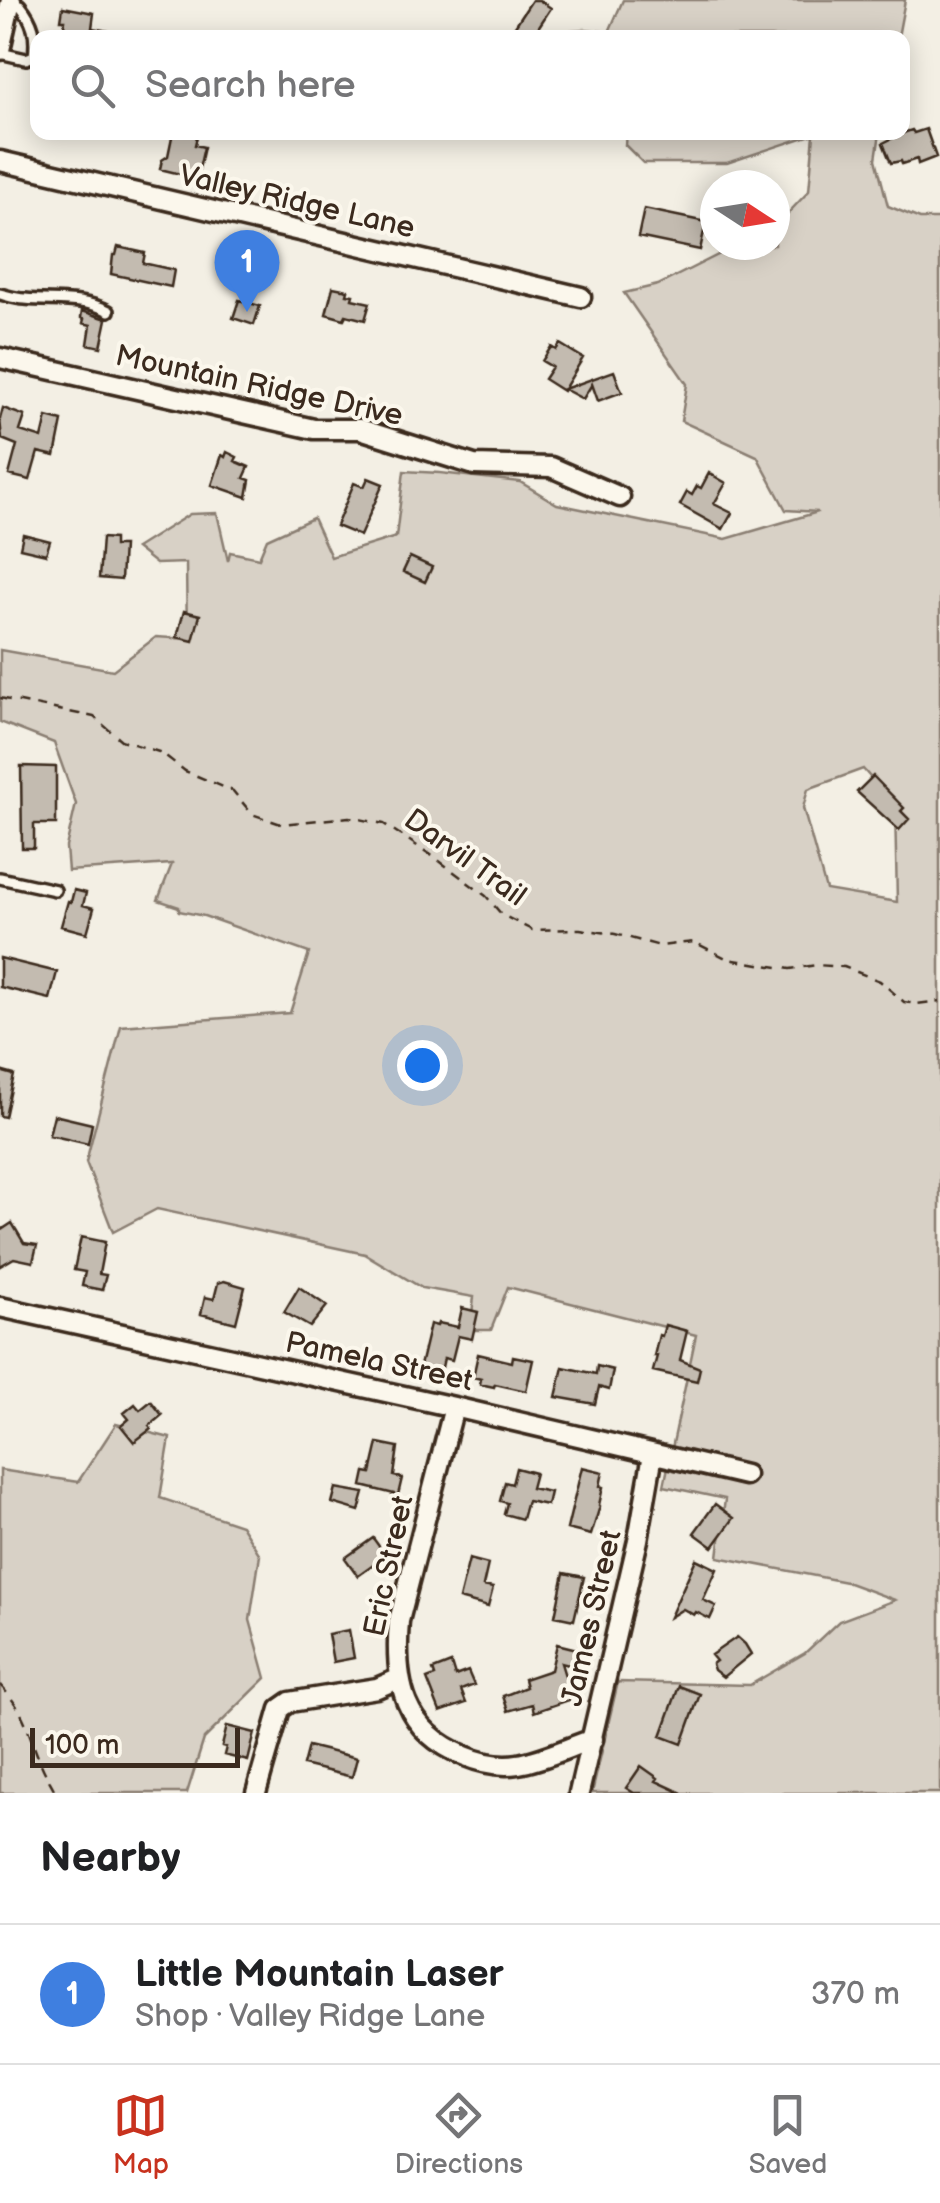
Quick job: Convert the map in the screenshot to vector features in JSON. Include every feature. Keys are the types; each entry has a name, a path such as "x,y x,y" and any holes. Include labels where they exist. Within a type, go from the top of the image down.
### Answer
{"street":[{"path":"0,51 11,1"},
{"name":"Valley Ridge Lane","path":"0,161 581,296"},
{"name":"Mountain Ridge Drive","path":"0,358 314,429 360,429 474,465 550,468 620,497"},
{"name":"Pamela Street","path":"0,1307 745,1474"},
{"name":"Eric Street","path":"454,1407 400,1621 397,1650 408,1705 427,1735 448,1749 485,1764 517,1764 593,1739"},
{"name":"James Street","path":"579,1793 638,1540 653,1454"},
{"path":"256,1793 280,1709 290,1702 378,1688 400,1678"}],"lane":[{"path":"11,1 20,5 34,30"},
{"path":"0,51 30,58"},
{"path":"0,294 26,300 94,303 109,311"},
{"path":"0,878 54,890"}],"path":[{"name":"Darvil Trail","path":"0,698 94,717 121,740 162,753 184,770 232,791 252,814 281,824 350,818 384,824 486,896 502,915 532,930 580,929 660,946 694,942 728,959 790,969 844,967 880,980 904,1002 940,1001"},
{"path":"0,1685 27,1722 40,1763 56,1793"}],"shaded area":[{"path":"623,0 905,0 899,30 610,30"},
{"path":"625,140 796,140 727,163 643,163 625,145"},
{"path":"813,140 879,140 876,159 888,206 920,219 940,219 940,1793 592,1793 618,1682 750,1685 805,1653 839,1621 895,1600 846,1582 718,1557 725,1499 664,1486 696,1335 508,1287 491,1330 470,1330 474,1297 422,1288 365,1254 157,1209 113,1232 86,1162 121,1026 290,1013 309,953 179,911 179,907 158,900 172,864 68,871 66,847 76,804 54,743 0,722 0,650 113,670 156,637 187,639 186,563 156,564 136,548 190,514 217,513 228,561 230,552 259,558 267,539 313,518 331,557 396,537 404,471 520,482 557,504 726,539 818,512 786,510 757,456 681,421 687,384 624,293 658,285 708,260 790,260 790,211 809,191","holes":["863,769 895,806 897,902 826,890 803,808 808,789"]},
{"path":"116,1424 170,1438 160,1498 241,1525 260,1555 250,1620 266,1678 204,1739 187,1793 0,1793 0,1470 78,1482"}],"building":[{"path":"532,0 551,8 537,30 515,26"},
{"path":"63,7 94,13 92,28 103,30 63,30 65,20 61,20"},
{"path":"926,129 936,157 918,164 917,159 891,163 883,143 910,140 910,131"},
{"path":"171,140 196,140 195,145 204,147 197,178 160,169 162,160 168,156"},
{"path":"644,209 700,221 700,250 638,237"},
{"path":"118,247 145,253 143,263 174,270 171,287 111,274"},
{"path":"333,287 348,290 352,299 370,303 365,320 326,314"},
{"path":"239,300 260,306 254,325 233,318"},
{"path":"82,311 107,319 101,347 88,344 91,325 83,323"},
{"path":"560,344 583,358 563,391 544,379 552,367 542,361 551,347 556,350"},
{"path":"614,371 622,392 598,401 592,384 583,399 564,389"},
{"path":"3,408 25,416 20,431 42,438 47,417 62,421 55,456 38,452 30,480 9,475 17,445 2,439"},
{"path":"227,452 249,467 244,478 250,480 247,497 212,485 222,455 225,457"},
{"path":"709,473 726,483 714,504 732,513 723,529 680,505 687,492 692,495 697,486 701,488"},
{"path":"368,478 383,484 360,536 336,526 354,483 364,487"},
{"path":"23,534 50,541 46,554 20,548"},
{"path":"102,538 114,539 114,546 123,546 121,580 99,578"},
{"path":"410,557 432,567 425,582 403,572"},
{"path":"184,611 200,615 193,641 177,637"},
{"path":"21,766 56,767 56,824 34,824 34,848 22,848"},
{"path":"873,776 904,808 901,811 909,819 899,830 857,792"},
{"path":"74,890 86,893 83,905 94,908 87,933 61,926"},
{"path":"0,958 57,972 50,999 0,987"},
{"path":"0,1071 14,1075 5,1117 0,1116"},
{"path":"54,1115 92,1124 88,1144 49,1135"},
{"path":"12,1223 24,1243 37,1245 33,1262 14,1258 0,1266 0,1231"},
{"path":"81,1237 105,1242 99,1274 106,1275 102,1290 82,1286 85,1272 74,1270"},
{"path":"218,1283 245,1287 236,1323 201,1314 205,1297 214,1299"},
{"path":"299,1287 327,1306 310,1327 284,1312"},
{"path":"462,1308 478,1312 472,1339 458,1336 452,1360 444,1358 441,1372 420,1366 430,1324 458,1327"},
{"path":"665,1325 687,1331 680,1360 700,1368 697,1381 653,1371 659,1335 662,1336"},
{"path":"478,1354 512,1362 513,1356 533,1360 526,1391 480,1384 481,1379 473,1377"},
{"path":"597,1366 613,1370 609,1390 599,1387 595,1404 556,1397 563,1367 596,1374"},
{"path":"151,1401 162,1415 134,1442 121,1426 129,1419 124,1413 135,1404 140,1410"},
{"path":"378,1443 398,1447 394,1476 402,1478 398,1495 362,1486 365,1472 371,1473"},
{"path":"582,1467 603,1472 600,1506 591,1535 567,1529"},
{"path":"516,1468 535,1473 531,1488 550,1492 547,1505 527,1501 522,1519 504,1514 507,1503 500,1501 505,1482 512,1484"},
{"path":"336,1488 364,1493 359,1511 332,1503"},
{"path":"715,1504 734,1518 713,1547 694,1533"},
{"path":"373,1538 386,1556 358,1576 345,1558"},
{"path":"469,1559 488,1564 483,1586 493,1588 488,1607 459,1599"},
{"path":"696,1559 717,1569 703,1600 716,1606 710,1619 683,1609 670,1617"},
{"path":"564,1573 584,1577 574,1620 555,1616"},
{"path":"349,1630 354,1658 333,1662 328,1634"},
{"path":"737,1637 751,1654 723,1677 714,1670 712,1664 716,1661 711,1655"},
{"path":"557,1644 581,1650 577,1667 561,1663 569,1700 534,1712 532,1704 508,1711 503,1696 526,1687 524,1679 551,1670"},
{"path":"451,1663 455,1676 468,1671 474,1685 461,1690 466,1703 440,1712 427,1679 435,1676 433,1670"},
{"path":"679,1686 700,1694 682,1744 661,1736"},
{"path":"227,1726 255,1733 248,1761 224,1755"},
{"path":"308,1746 357,1758 352,1777 303,1765"},
{"path":"641,1766 658,1778 656,1781 682,1793 634,1793 626,1788"}],"place":[{"name":"Little Mountain Laser","path":"247,312"}]}
